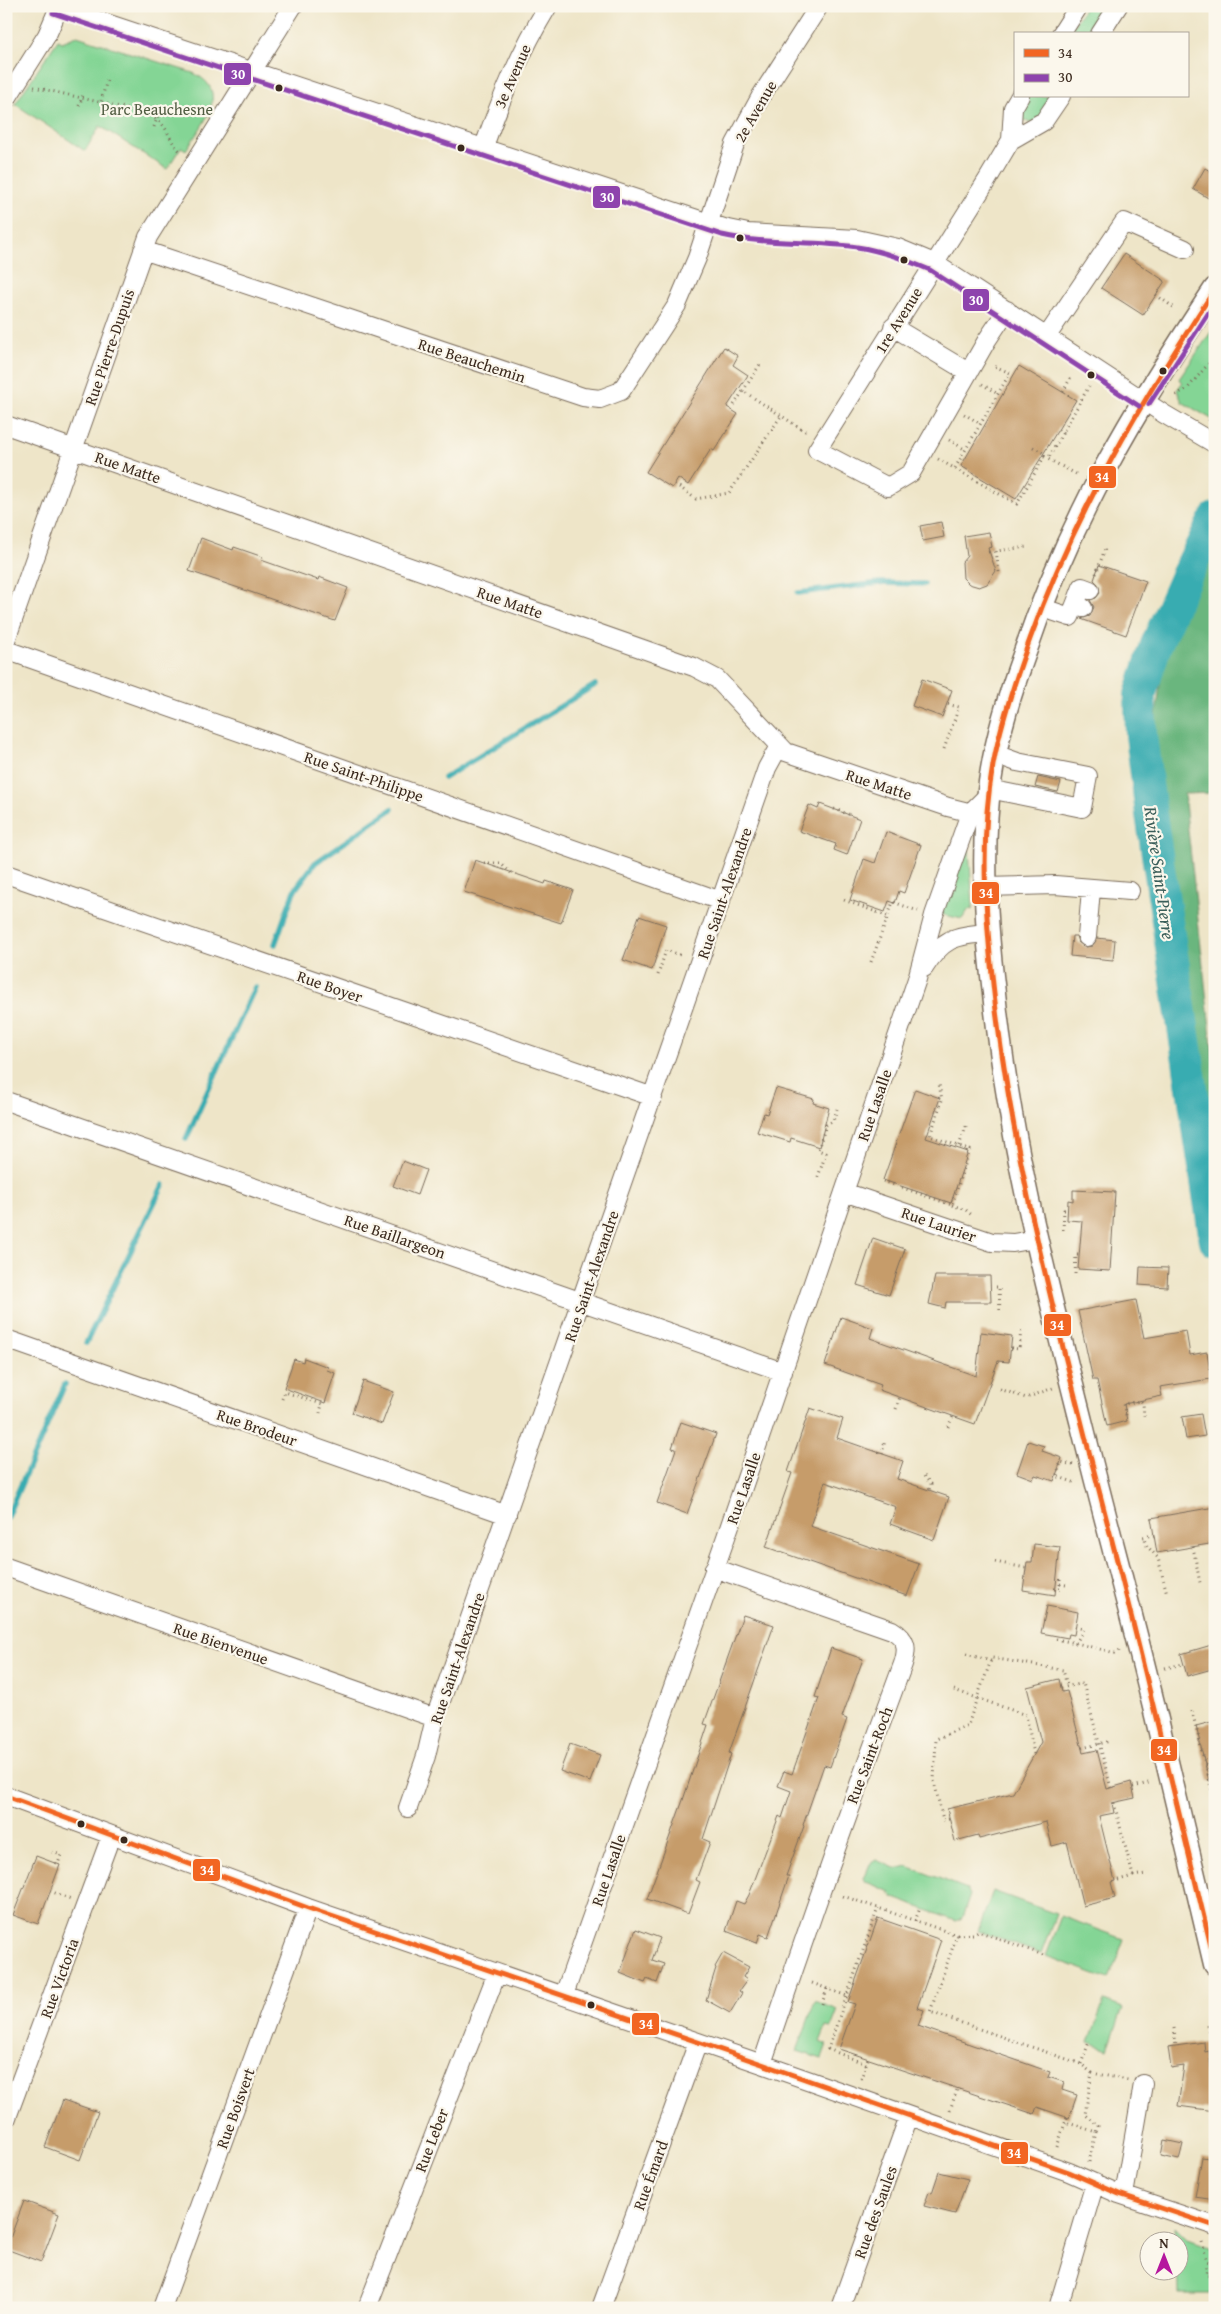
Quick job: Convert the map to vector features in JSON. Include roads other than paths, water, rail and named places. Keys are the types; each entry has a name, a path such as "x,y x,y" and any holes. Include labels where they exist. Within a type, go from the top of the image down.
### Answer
{"main road":[{"path":"1215,289 1143,400 1082,510 1040,607 1015,680 984,803 988,933 1006,1096 1036,1239 1158,1720 1215,1964"}],"street":[{"name":"Rue Pierre-Dupuis","path":"6,640 143,250 155,224 293,6"},
{"name":"3e Avenue","path":"482,149 509,78 548,6"},
{"name":"2e Avenue","path":"708,224 731,155 741,132 761,96 819,6"},
{"path":"1062,32 1079,6"},
{"path":"1101,32 1118,6"},
{"path":"6,100 47,35 57,7 708,224 748,233 857,239 898,248 934,263 1188,430 1215,444"},
{"name":"1re Avenue","path":"968,372 911,473 888,487 819,446 986,182 1010,140 1013,108 1019,98"},
{"path":"1010,140 1044,121 1059,98"},
{"path":"1047,336 1124,222 1185,249"},
{"name":"Rue Beauchemin","path":"143,250 583,397 600,399 615,395 626,385 677,305 688,284 708,224"},
{"path":"893,327 968,372 1007,310"},
{"name":"Rue Matte","path":"6,425 708,673 744,707 780,746 795,756 984,803 1082,808 1088,776 1017,762 995,754"},
{"path":"1040,607 1070,617 1079,606 1082,587 1090,590"},
{"name":"Rue Saint-Philippe","path":"6,650 721,901"},
{"name":"Rue Saint-Alexandre","path":"408,1808 426,1756 435,1718 721,901 768,768 780,746"},
{"name":"Rue Lasalle","path":"564,1995 783,1372 917,979 934,915 984,803"},
{"name":"Rue Boyer","path":"6,874 653,1097"},
{"path":"986,887 1055,885 1130,891"},
{"path":"1087,937 1091,889"},
{"name":"Rue Lasalle","path":"917,979 933,953 950,939 962,935 988,933"},
{"name":"Rue Baillargeon","path":"6,1101 783,1372"},
{"name":"Rue Laurier","path":"844,1192 992,1242 1013,1244 1036,1239"},
{"name":"Rue Brodeur","path":"6,1339 507,1515"},
{"name":"Rue Bienvenue","path":"6,1567 435,1718"},
{"name":"Rue Saint-Roch","path":"714,1568 892,1630 898,1634 906,1645 905,1659 844,1822 787,1984 762,2064"},
{"path":"6,1796 308,1908 762,2064 1215,2226"},
{"name":"Rue Victoria","path":"6,2120 111,1836"},
{"name":"Rue Boisvert","path":"162,2308 308,1908"},
{"name":"Rue Leber","path":"367,2308 497,1973"},
{"name":"Rue Émard","path":"602,2308 698,2042"},
{"path":"1124,2195 1143,2084"},
{"name":"Rue des Saules","path":"840,2308 909,2116"},
{"path":"1058,2308 1095,2183"}],"waterway":[{"name":"Rivière Saint-Pierre","path":"1215,518 1186,576 1156,645 1140,695 1141,735 1151,814 1215,1241"},
{"path":"798,593 880,583 924,584"},
{"path":"444,778 595,685"},
{"path":"275,944 294,891 315,863 392,809"},
{"path":"186,1139 255,987"},
{"path":"86,1343 163,1185"},
{"path":"6,1519 65,1384"}],"park label":[{"name":"Parc Beauchesne","path":"157,109"}]}
